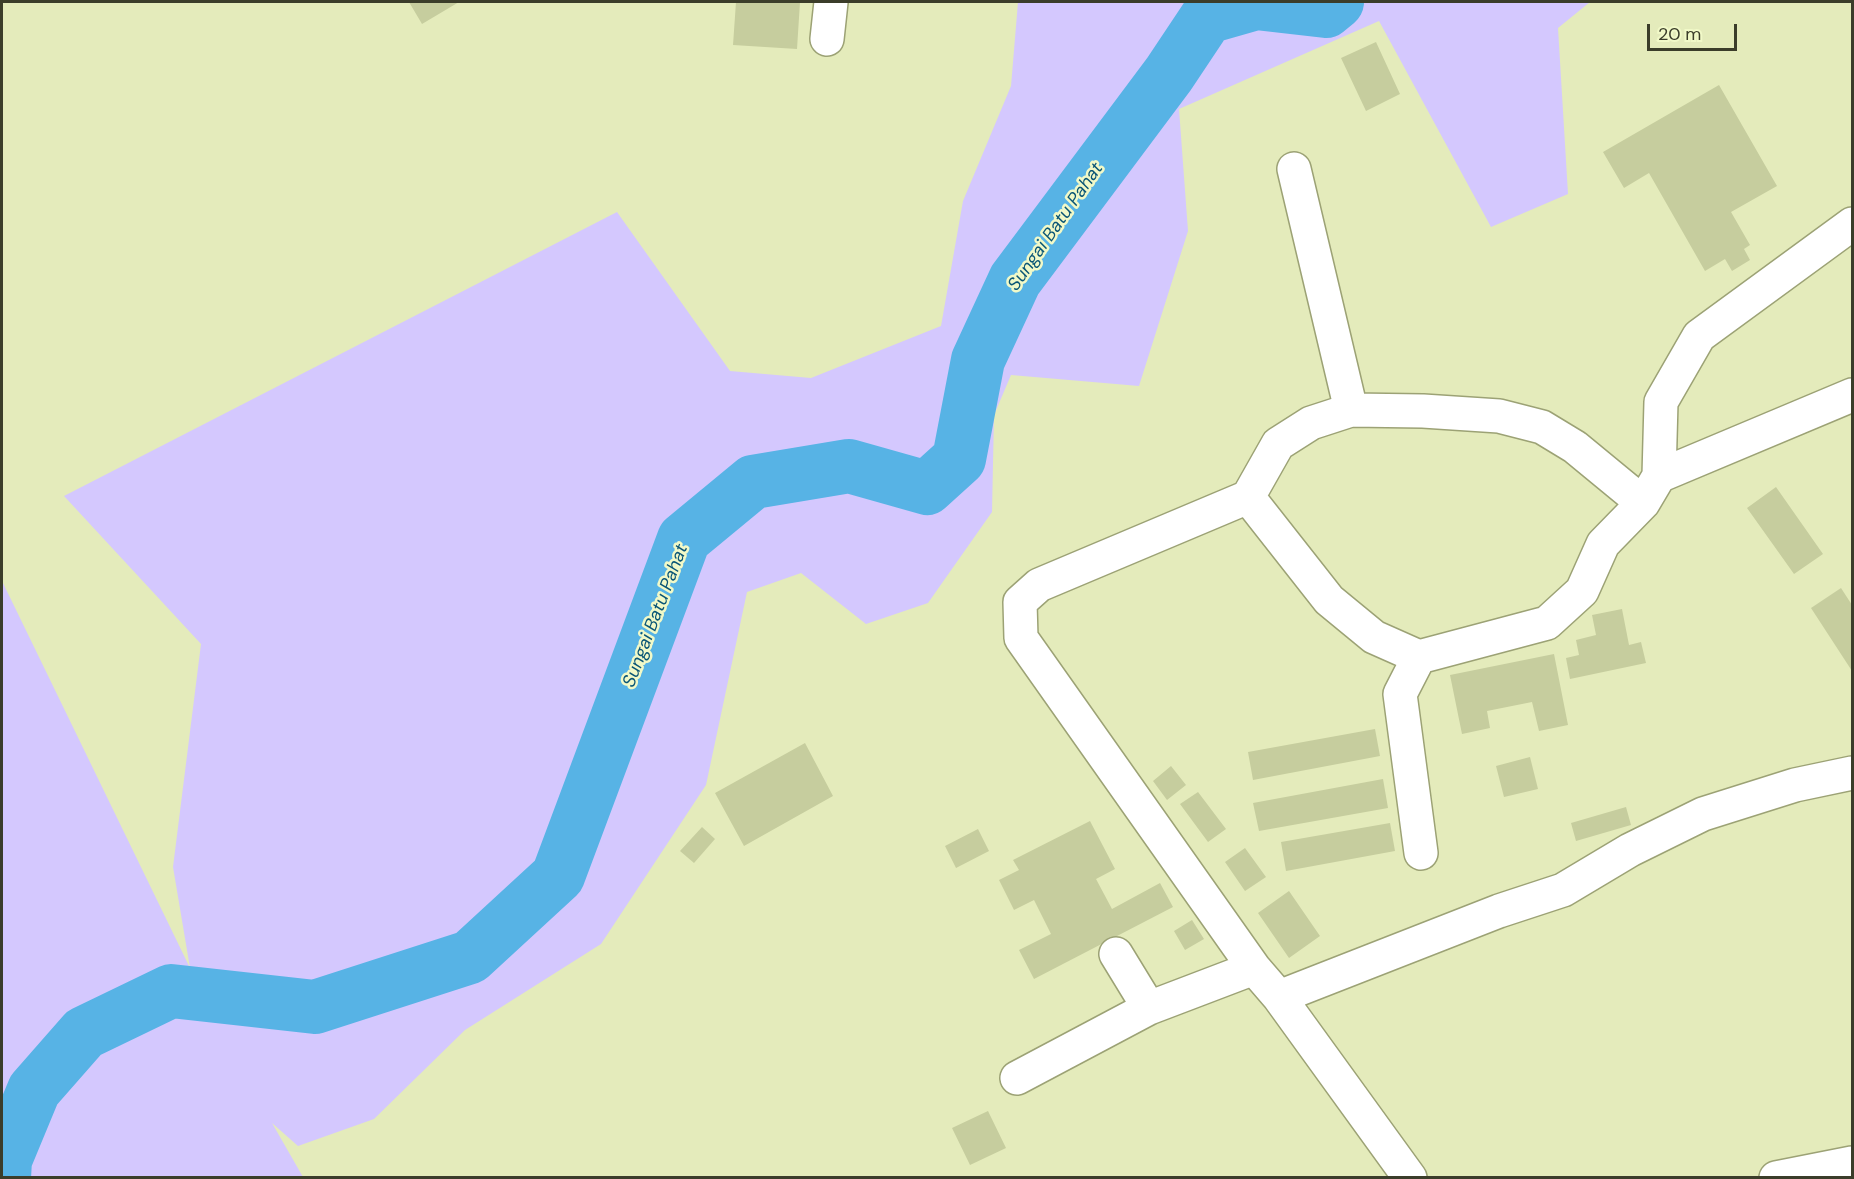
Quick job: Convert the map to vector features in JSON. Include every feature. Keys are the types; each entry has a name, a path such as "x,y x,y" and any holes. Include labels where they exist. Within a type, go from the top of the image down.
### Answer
{"lane":[{"path":"827,39 831,2"},
{"path":"1294,169 1351,410"},
{"path":"1651,490 1661,402 1699,336 1852,224"},
{"path":"1248,497 1329,600 1374,637 1419,657 1546,623 1582,591 1603,544 1651,490 1852,395"},
{"path":"1410,1178 1279,997 1254,968 1021,638 1020,602 1039,585 1248,497 1278,444 1311,423 1351,410 1423,411 1499,416 1542,427 1651,490"},
{"path":"1419,657 1400,694 1421,853"},
{"path":"1279,997 1499,911 1563,890 1630,849 1703,814 1795,786 1852,772"},
{"path":"1116,954 1149,1008"},
{"path":"1017,1078 1149,1008 1254,968"},
{"path":"1776,1178 1852,1162"}],"shaded area":[{"path":"1018,2 1590,2 1558,28 1568,194 1491,227 1379,21 1179,109 1188,231 1139,386 1011,375 994,415 992,512 928,603 866,624 801,573 747,592 706,785 601,944 465,1030 374,1119 298,1146 272,1123 303,1177 2,1177 2,581 190,968 173,867 201,644 64,496 617,212 730,371 811,378 941,326 963,201 1011,86"}],"building":[{"path":"409,2 459,2 422,24"},
{"path":"736,2 800,2 797,49 733,45"},
{"path":"1376,42 1400,94 1366,111 1341,58"},
{"path":"1719,85 1777,186 1731,212 1750,245 1744,249 1750,260 1732,271 1725,259 1705,271 1649,173 1624,188 1603,152"},
{"path":"1776,487 1823,554 1794,574 1747,508"},
{"path":"1841,588 1852,605 1852,671 1811,608"},
{"path":"1622,609 1629,645 1641,642 1646,663 1570,679 1566,658 1579,655 1576,640 1596,635 1592,615"},
{"path":"1554,654 1568,725 1539,731 1532,702 1487,711 1490,728 1462,734 1450,675"},
{"path":"1375,729 1380,756 1253,780 1248,752"},
{"path":"805,743 833,796 744,846 715,793"},
{"path":"1530,757 1538,789 1504,797 1496,766"},
{"path":"1171,766 1186,785 1167,800 1153,781"},
{"path":"1383,779 1388,808 1259,831 1253,803"},
{"path":"1198,792 1226,829 1208,842 1180,804"},
{"path":"1626,807 1631,825 1576,841 1571,823"},
{"path":"1090,821 1115,869 1096,879 1112,909 1160,883 1173,907 1034,979 1019,950 1051,934 1034,900 1014,910 999,880 1019,870 1013,860"},
{"path":"1390,823 1395,851 1286,871 1281,842"},
{"path":"702,827 715,839 694,863 680,851"},
{"path":"978,829 989,851 956,868 945,846"},
{"path":"1245,848 1266,877 1245,891 1225,862"},
{"path":"1289,891 1320,936 1289,958 1258,913"},
{"path":"1192,920 1204,939 1185,950 1174,931"},
{"path":"988,1111 1006,1148 970,1165 952,1128"}],"waterway":[{"name":"Sungai Batu Pahat","path":"4,1178 5,1160 34,1090 84,1033 171,991 315,1007 470,957 558,876 684,539 753,482 849,466 927,488 959,459 978,360 1015,280 1169,74 1207,17 1256,3 1326,11 1337,2"}]}
